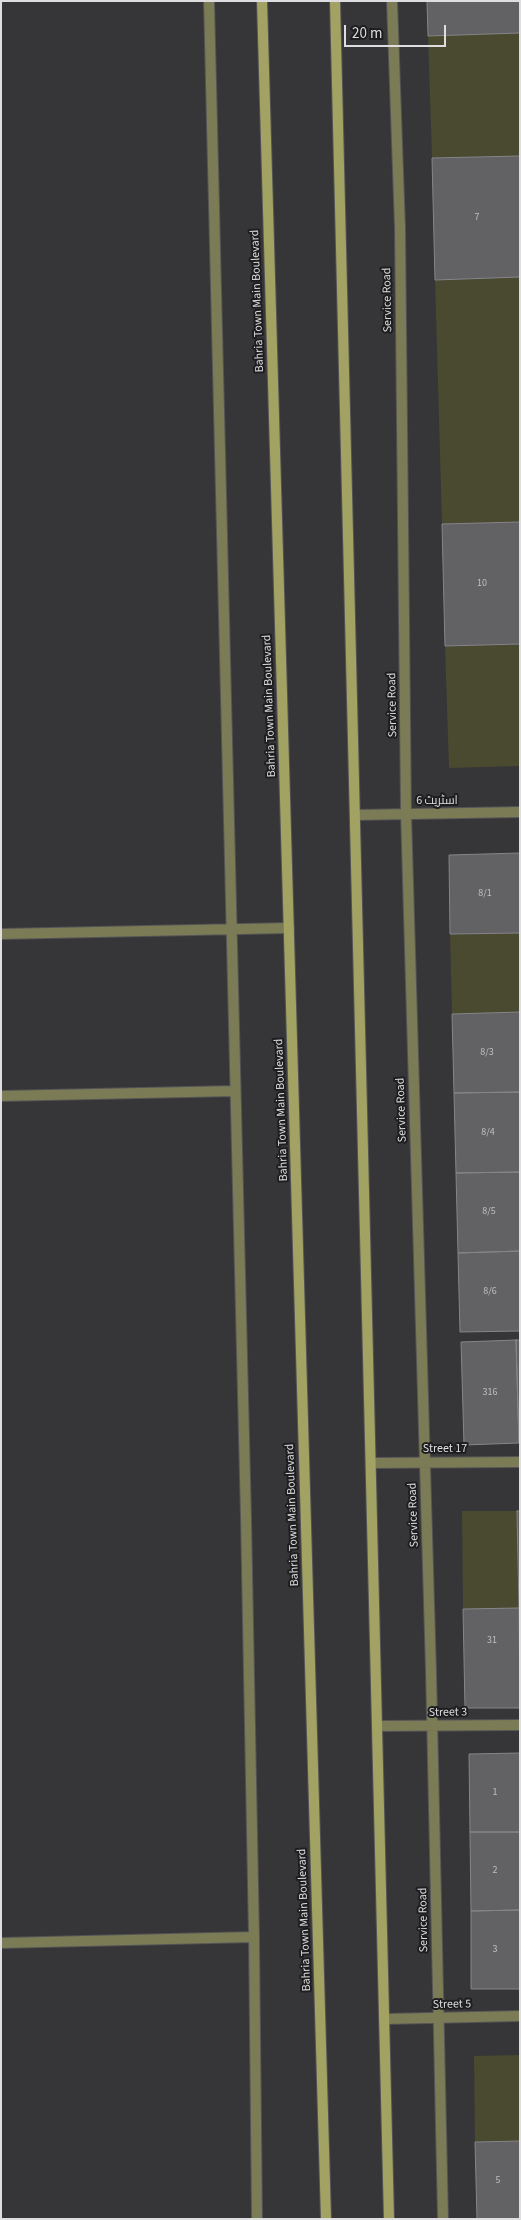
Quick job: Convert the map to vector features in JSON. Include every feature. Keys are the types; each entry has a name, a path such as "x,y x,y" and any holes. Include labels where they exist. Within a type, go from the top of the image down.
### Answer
{"main road":[{"name":"Bahria Town Main Boulevard","path":"262,1 326,2219"},
{"path":"335,1 389,2219"}],"street":[{"path":"208,1 228,833 233,929 254,1937 257,2219"},
{"name":"Service Road","path":"392,1 400,228 406,813 432,1726 443,2219"},
{"name":"اسٹریٹ 6","path":"355,815 520,812"},
{"path":"1,934 289,928"},
{"path":"1,1096 235,1091"},
{"name":"Street 17","path":"370,1463 520,1462"},
{"name":"Street 3","path":"377,1726 520,1725"},
{"path":"1,1942 254,1937"},
{"name":"Street 5","path":"384,2020 520,2016"}],"green space":[{"path":"520,33 520,156 432,158 428,36"},
{"path":"520,277 520,522 442,524 435,280"},
{"path":"520,644 520,766 449,768 445,646"},
{"path":"520,933 520,1012 452,1014 450,934"},
{"path":"462,1511 517,1511 520,1608 520,1672 519,1609 463,1609"},
{"path":"520,2055 520,2141 475,2142 474,2056"}],"building":[{"path":"427,1 520,1 520,33 428,36"},
{"path":"520,156 520,277 435,280 432,158"},
{"path":"520,522 520,644 445,646 442,524"},
{"path":"520,853 520,933 450,934 449,855"},
{"path":"520,1012 520,1092 454,1093 452,1014"},
{"path":"520,1092 520,1172 456,1173 454,1093"},
{"path":"520,1172 520,1251 458,1253 456,1173"},
{"path":"520,1251 520,1331 460,1332 458,1253"},
{"path":"516,1340 520,1340 520,1443 519,1443"},
{"path":"516,1340 519,1443 464,1445 461,1342"},
{"path":"517,1511 520,1511 520,1608 519,1608"},
{"path":"519,1608 520,1708 465,1708 463,1609"},
{"path":"520,1753 520,1832 470,1832 469,1754"},
{"path":"470,1832 520,1832 520,1910 471,1911"},
{"path":"520,1910 520,1989 471,1989 471,1911"},
{"path":"520,2141 520,2219 477,2219 475,2142"}]}
